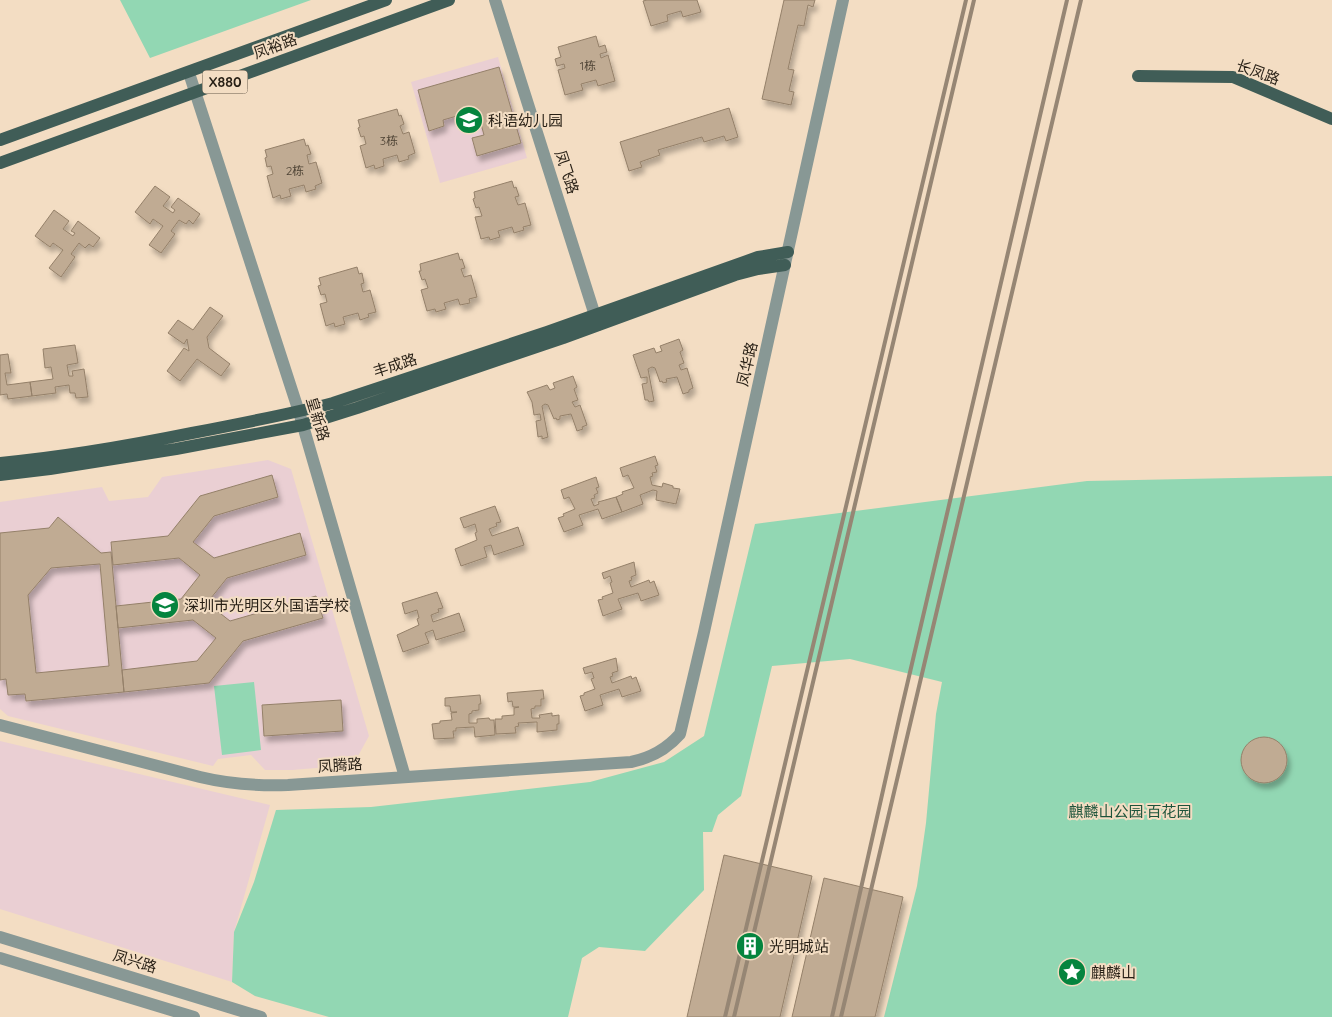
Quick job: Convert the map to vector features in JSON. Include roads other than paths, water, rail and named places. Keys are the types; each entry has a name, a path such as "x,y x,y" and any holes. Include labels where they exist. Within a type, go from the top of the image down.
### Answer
{"main road":[{"name":"凤裕路","path":"0,140 386,0"},
{"name":"凤裕路","path":"0,163 448,0"},
{"name":"长凤路","path":"1138,76 1234,77 1332,119"},
{"name":"丰成路","path":"0,475 176,449 303,425 366,405 597,320 758,257 787,258"},
{"name":"丰成路","path":"0,463 112,448 299,412 333,403 481,354 597,320"}],"street":[{"name":"凤飞路","path":"495,0 597,320"},
{"name":"凤华路","path":"680,734 843,0"},
{"name":"皇新路","path":"188,73 299,412 406,777"},
{"name":"凤腾路","path":"0,725 200,777 235,784 279,785 631,762 657,754 680,734"},
{"name":"凤兴路","path":"0,937 261,1017"},
{"path":"0,958 194,1017"},
{"path":"159,1007 171,1017"}],"railway":[{"path":"725,1017 966,0"},
{"path":"734,1017 974,0"},
{"path":"832,1017 900,715 1067,0"},
{"path":"841,1017 1081,0"}],"place":[{"name":"科语幼儿园","path":"469,120"},
{"name":"深圳市光明区外国语学校","path":"165,605"},
{"name":"光明城站","path":"750,946"},
{"name":"麒麟山","path":"1072,972"}],"park label":[{"name":"麒麟山公园·百花园","path":"1130,811"}]}
